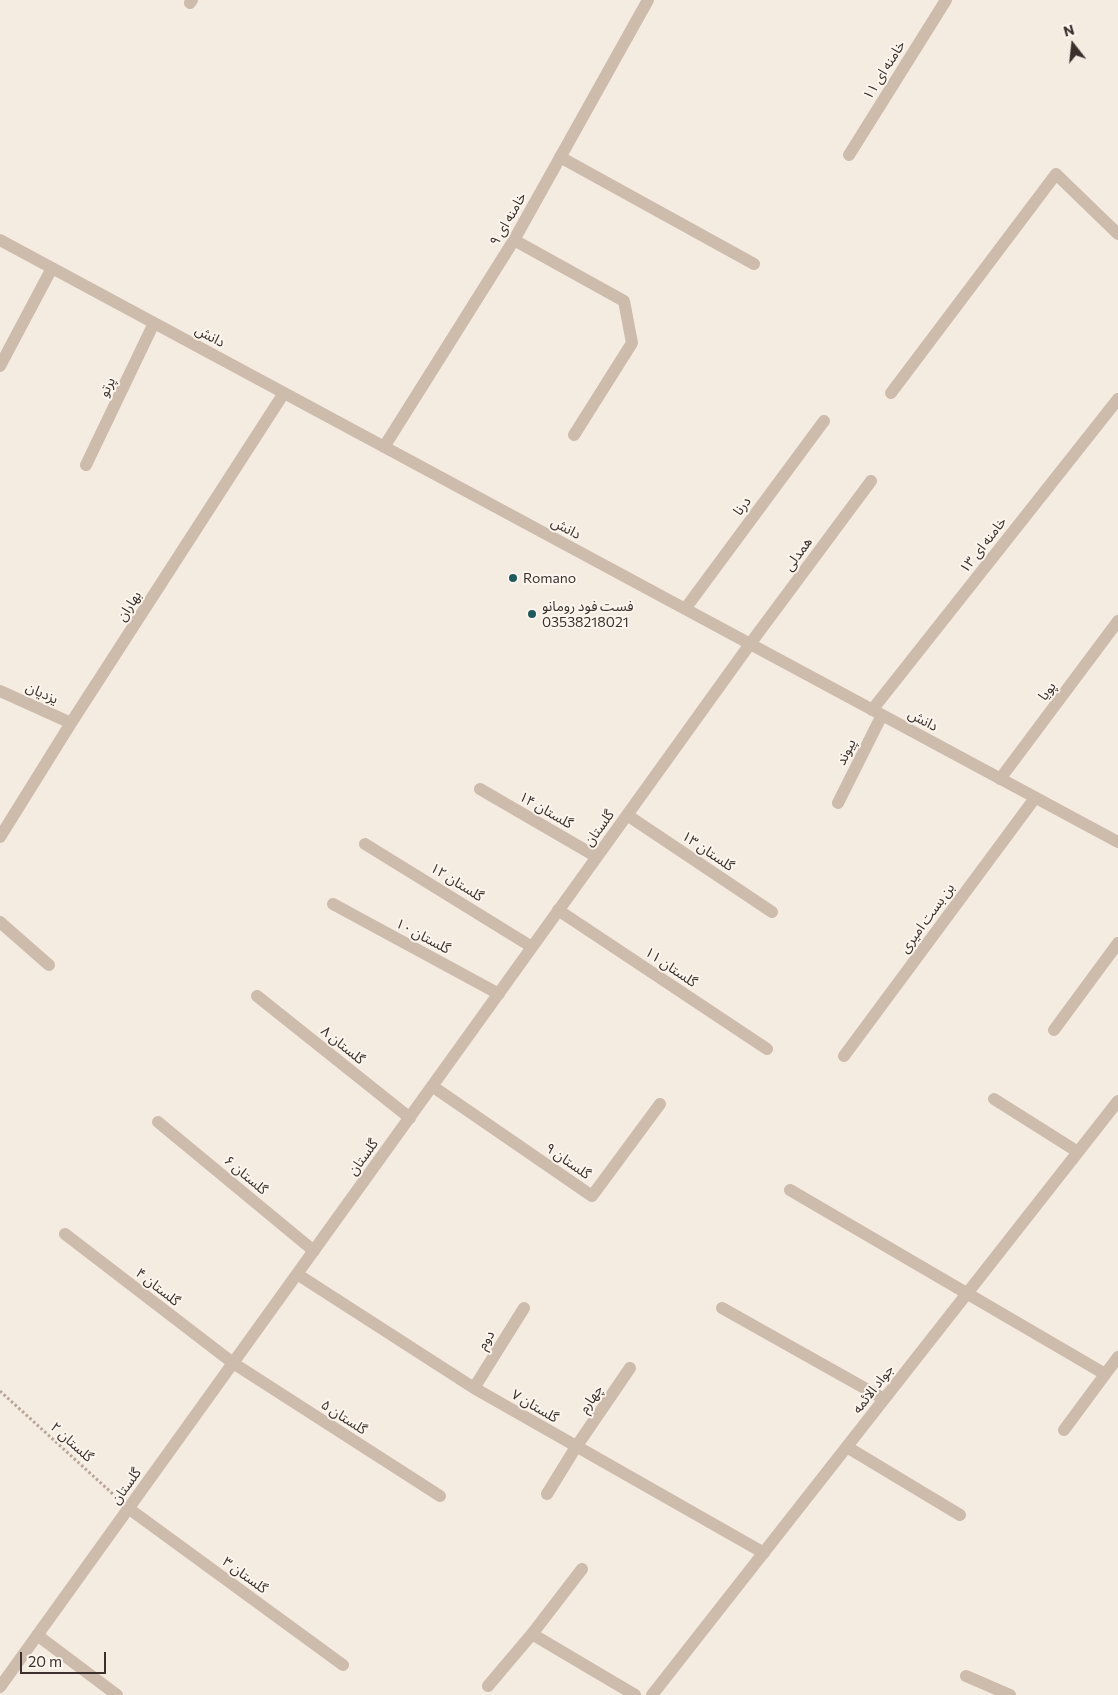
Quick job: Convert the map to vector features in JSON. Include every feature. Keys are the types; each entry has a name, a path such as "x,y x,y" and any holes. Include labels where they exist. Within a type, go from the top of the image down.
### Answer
{"street":[{"name":"خامنه ای ۹","path":"384,447 514,240 648,0"},
{"name":"خامنه ای ۱۱","path":"848,155 946,0"},
{"path":"560,157 754,264"},
{"path":"891,393 1056,174 1118,234"},
{"name":"دانش","path":"0,240 1118,842"},
{"path":"514,240 624,300 632,343 574,435"},
{"path":"0,366 52,268"},
{"name":"پرتو","path":"86,465 154,323"},
{"name":"بهاران","path":"0,837 71,723 284,393"},
{"name":"خامنه ای ۱۳","path":"877,712 1118,399"},
{"name":"درنا","path":"685,609 824,421"},
{"name":"همدلی","path":"750,644 871,482"},
{"name":"پویا","path":"1000,779 1118,621"},
{"name":"گلستان","path":"0,1687 750,644"},
{"name":"یزدیان","path":"0,691 71,723"},
{"name":"پیوند","path":"838,803 877,712"},
{"name":"گلستان ۱۴","path":"480,789 597,857"},
{"name":"بن بست امیری","path":"844,1056 1035,798"},
{"name":"گلستان ۱۳","path":"627,816 772,912"},
{"name":"گلستان ۱۲","path":"366,844 532,947"},
{"name":"گلستان ۱۰","path":"333,904 499,994"},
{"name":"گلستان ۱۱","path":"558,910 767,1049"},
{"path":"0,922 49,965"},
{"path":"1054,1030 1118,943"},
{"name":"گلستان ۸","path":"257,996 410,1118"},
{"name":"گلستان ۹","path":"432,1086 592,1196 660,1104"},
{"path":"994,1099 1078,1152"},
{"name":"جواد الائمه","path":"652,1695 1118,1101"},
{"name":"گلستان ۶","path":"158,1122 314,1251"},
{"path":"790,1190 1106,1374"},
{"name":"گلستان ۴","path":"65,1234 233,1364"},
{"name":"گلستان ۷","path":"297,1274 474,1388 764,1553"},
{"name":"دوم","path":"474,1388 524,1308"},
{"path":"722,1308 884,1399"},
{"path":"1064,1430 1118,1358"},
{"name":"گلستان ۵","path":"233,1364 440,1496"},
{"name":"چهارم","path":"547,1494 576,1447 630,1368"},
{"path":"847,1447 960,1515"},
{"name":"گلستان ۳","path":"128,1508 343,1665"},
{"path":"488,1686 532,1634 582,1569"},
{"path":"532,1634 635,1695"},
{"path":"38,1635 117,1695"},
{"path":"966,1676 1010,1695"}],"path":[{"name":"گلستان ۲","path":"0,1391 128,1508"}],"place":[{"name":"Romano","path":"513,578"},
{"name":"فست فود رومانو 03538218021","path":"532,614"}]}
